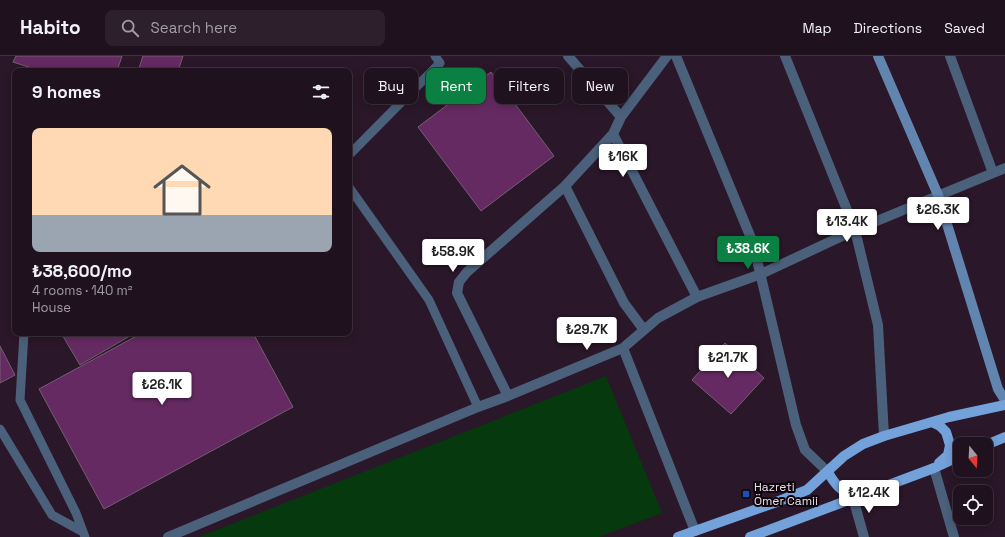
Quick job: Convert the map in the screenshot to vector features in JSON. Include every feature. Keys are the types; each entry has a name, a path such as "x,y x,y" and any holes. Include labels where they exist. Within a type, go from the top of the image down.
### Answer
{"main road":[{"path":"678,537 694,534 807,490 844,456 863,444 884,436 948,417 1005,405"},
{"path":"932,422 940,426 946,432 950,445 948,455 934,468"},
{"path":"993,442 1005,437"},
{"path":"750,537 774,533 853,498 934,468 953,459"},
{"path":"828,472 832,480 840,489 853,498"}],"street":[{"path":"568,56 621,117"},
{"path":"508,396 457,293 459,282 467,272 565,186 613,134 621,117 668,56"},
{"path":"676,56 753,243 796,425 805,450 828,472"},
{"path":"784,56 855,230 878,325 884,436"},
{"path":"878,56 938,195 998,389 1005,400"},
{"path":"950,56 993,173"},
{"path":"613,134 697,297"},
{"path":"168,537 623,348 658,318 697,297 761,274 855,230 1005,168"},
{"path":"565,186 624,303 644,330"},
{"path":"623,348 694,534"},
{"path":"934,468 954,537"},
{"path":"853,498 864,537"}],"lane":[{"path":"352,152 440,63 435,56"},
{"path":"352,191 429,300 478,407"},
{"path":"24,336 20,400 76,513 84,534"},
{"path":"0,429 52,515 84,534"}],"green space":[{"path":"606,376 662,513 599,537 199,537"}],"building":[{"path":"16,56 122,56 118,68 32,68 13,62"},
{"path":"143,56 183,56 179,68 139,68"},
{"path":"491,72 494,76 494,104 515,104 554,156 481,211 418,127 449,104 486,104 486,76"},
{"path":"63,336 130,336 80,365"},
{"path":"136,336 255,336 293,407 104,509 39,389"},
{"path":"725,343 764,378 731,414 692,380"},
{"path":"0,346 15,375 0,383"}],"place":[{"name":"Hazreti Ömer Camii","path":"746,494"}]}
